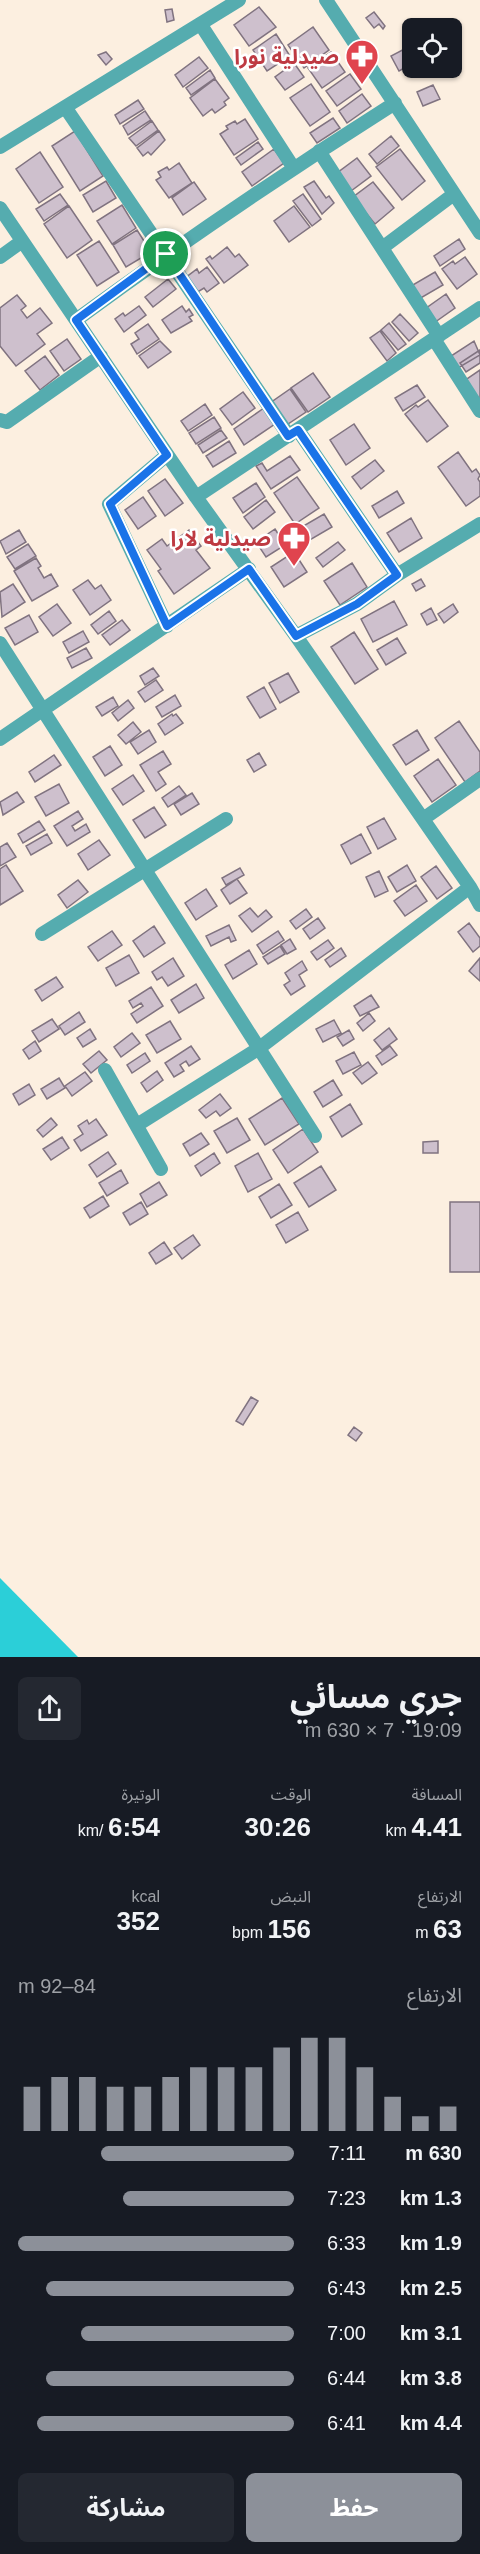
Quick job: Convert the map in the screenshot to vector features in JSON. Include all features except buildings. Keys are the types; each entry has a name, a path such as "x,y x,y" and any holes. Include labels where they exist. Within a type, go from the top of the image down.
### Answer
{"street":[{"path":"0,147 201,25 238,0"},
{"path":"326,0 480,233"},
{"path":"201,25 294,167"},
{"path":"76,320 166,254 294,167 395,103"},
{"path":"65,107 166,254 397,575"},
{"path":"319,151 382,248 480,411"},
{"path":"382,248 454,194"},
{"path":"0,208 167,455 296,636 470,887 480,905"},
{"path":"0,257 21,242"},
{"path":"196,497 480,309"},
{"path":"0,420 7,422 101,356"},
{"path":"167,455 110,504 167,626"},
{"path":"296,636 357,604 397,575 480,524"},
{"path":"0,739 249,569"},
{"path":"0,643 315,1136"},
{"path":"423,819 480,779"},
{"path":"42,934 226,819"},
{"path":"137,1125 258,1049 470,887"},
{"path":"105,1070 161,1169"}],"water":[{"path":"0,1578 78,1657 0,1657"}],"place":[{"name":"صيدلية نورا","path":"362,85"},
{"name":"صيدلية لارا","path":"294,567"}],"route":[{"path":"166,254 288,436 298,430 397,575 357,604 296,636 249,569 167,626 110,504 167,455 76,320 166,254"}]}
